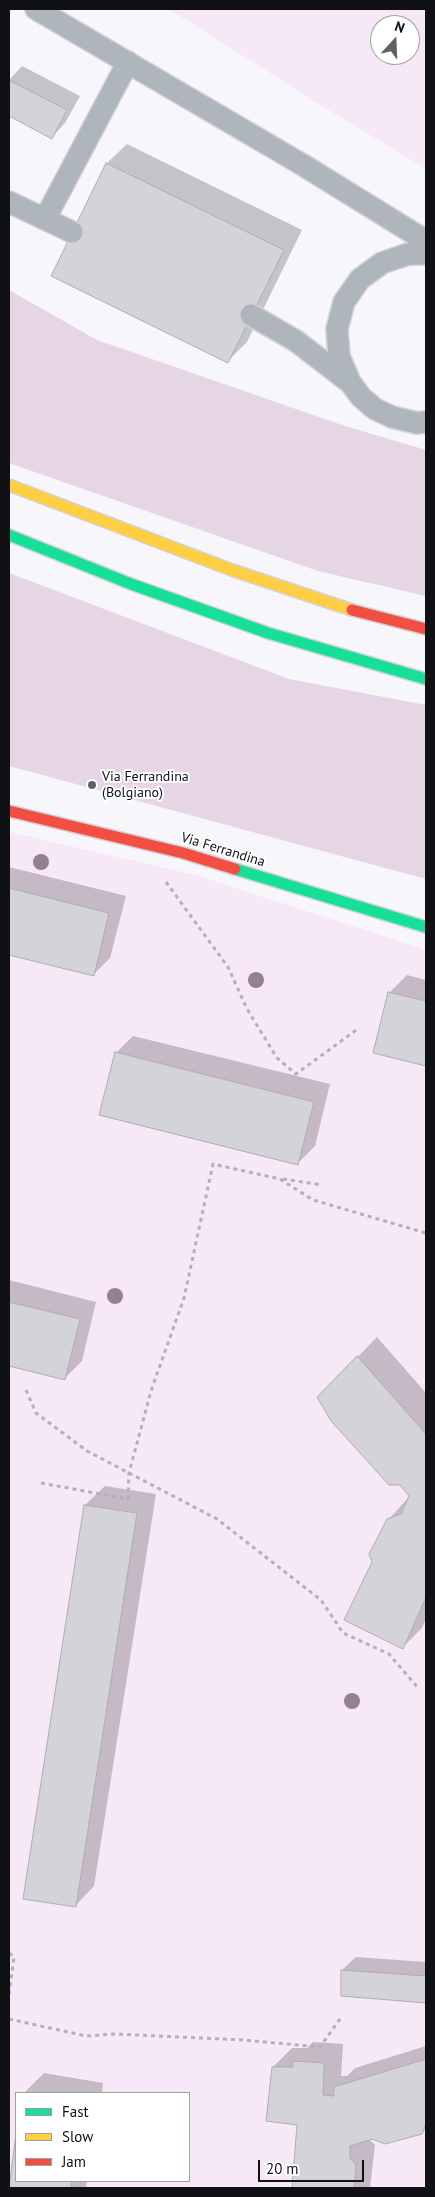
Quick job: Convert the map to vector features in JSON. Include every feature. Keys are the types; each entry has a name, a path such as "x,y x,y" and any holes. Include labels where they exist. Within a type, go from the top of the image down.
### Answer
{"main road":[{"path":"9,485 232,570 340,607 426,628"},
{"path":"9,535 131,584 268,633 426,679"},
{"name":"Via Ferrandina","path":"9,811 183,852 426,927"}],"lane":[{"path":"36,9 426,241"},
{"path":"45,219 128,62"},
{"path":"9,202 72,232"},
{"path":"426,254 408,254 382,262 360,279 344,302 337,329 339,356 350,382 361,397 375,409 392,417 417,423 426,422"},
{"path":"251,316 296,341 350,382"}],"path":[{"path":"154,846 166,884 228,967 248,1009 277,1058 296,1074 359,1028"},
{"path":"41,1484 128,1499 129,1474 151,1391 184,1298 213,1164 280,1179 322,1185"},
{"path":"280,1179 313,1200 426,1233"},
{"path":"26,1390 36,1414 87,1451 218,1520 320,1600 343,1633 389,1654 419,1688"},
{"path":"9,1952 14,1957 9,1995"},
{"path":"9,2019 86,2036 116,2034 244,2040 320,2047 342,2016"}],"shaded area":[{"path":"169,9 426,9 426,169 314,101"},
{"path":"9,290 97,340 345,426 426,450 426,596 318,571 9,463"},
{"path":"9,573 289,679 426,705 426,879 9,766"},
{"path":"9,832 196,875 426,950 426,2188 9,2188"}],"building":[{"path":"9,80 67,110 52,139 9,116"},
{"path":"106,163 284,250 228,363 51,276"},
{"path":"9,888 109,913 94,976 9,955"},
{"path":"388,992 426,1001 426,1066 373,1053"},
{"path":"115,1052 314,1102 298,1165 99,1115"},
{"path":"9,1302 80,1319 65,1380 9,1366"},
{"path":"357,1356 426,1434 426,1597 403,1649 344,1620 372,1562 369,1554 387,1519 401,1514 409,1496 400,1485 389,1485 331,1421 317,1397"},
{"path":"84,1505 137,1513 76,1907 23,1899"},
{"path":"341,1970 426,1976 426,2003 341,1996"},
{"path":"426,2059 426,2124 422,2134 385,2144 372,2139 350,2146 350,2158 356,2165 354,2188 292,2188 297,2125 266,2121 272,2067 293,2067 293,2061 324,2063 323,2095 334,2096 334,2087"},
{"path":"15,2142 15,2182 72,2182 71,2188 9,2188"}],"traffic: fast":[{"path":"9,535 131,584 268,633 426,679"},
{"path":"235,869 426,927"}],"traffic: slow":[{"path":"9,485 232,570 352,610"}],"traffic: jam":[{"path":"352,610 426,629"},
{"path":"9,811 183,853 235,869"}],"place":[{"name":"Via Ferrandina (Bolgiano)","path":"92,785"}]}
